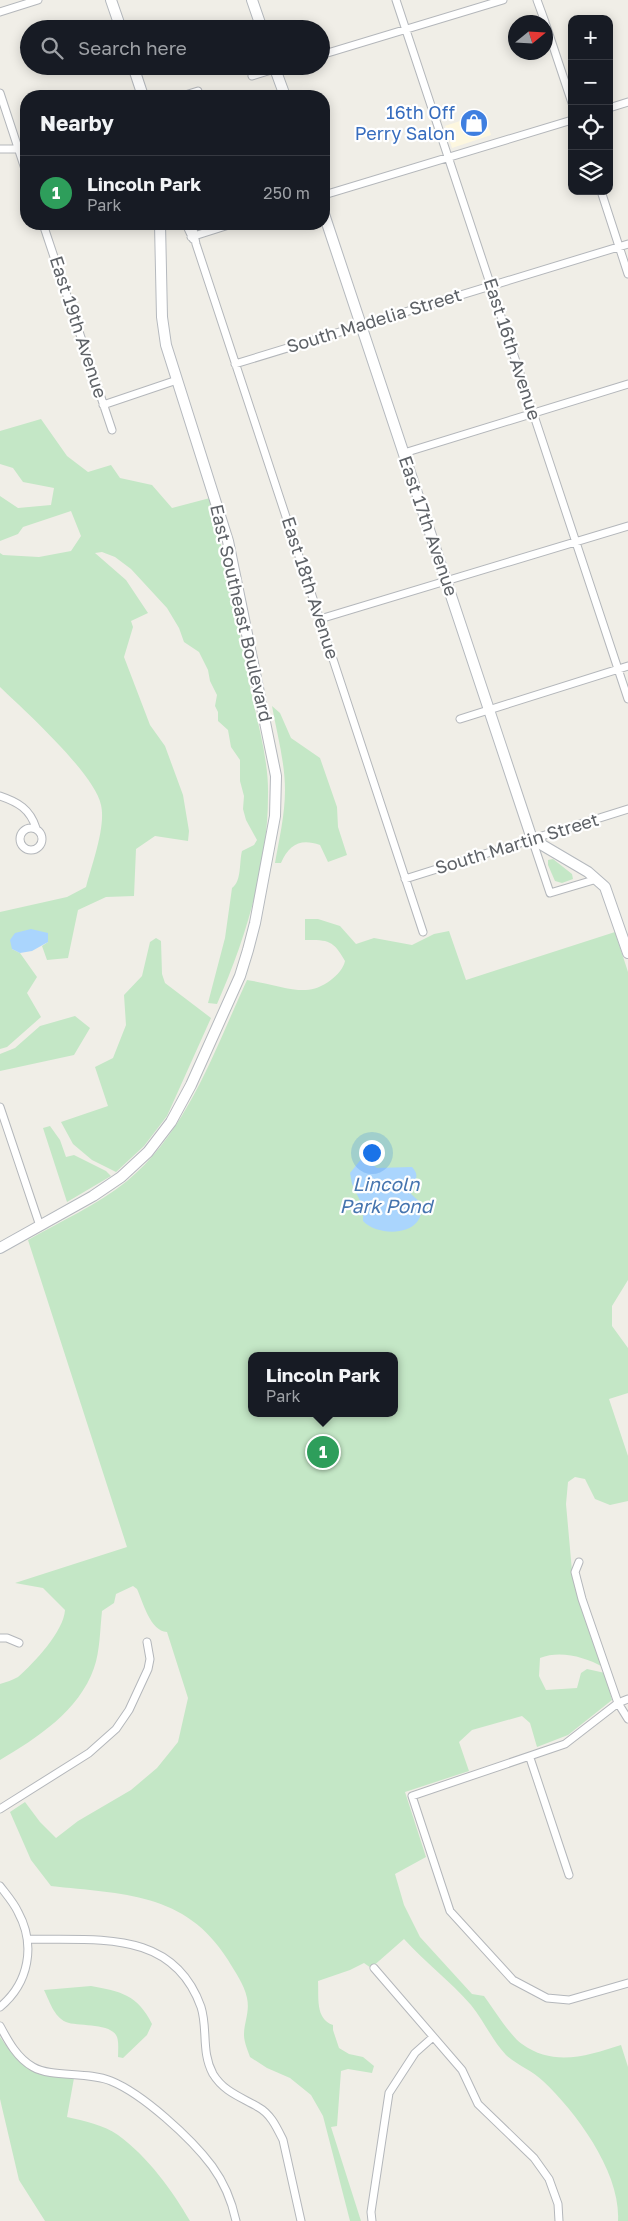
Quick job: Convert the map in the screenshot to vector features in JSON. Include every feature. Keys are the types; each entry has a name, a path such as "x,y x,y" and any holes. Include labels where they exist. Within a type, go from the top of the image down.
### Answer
{"main road":[{"path":"112,0 118,20"},
{"path":"252,0 259,20"},
{"path":"137,75 142,90"},
{"path":"280,75 283,90"},
{"name":"East Southeast Boulevard","path":"0,1248 93,1196 121,1177 159,1140 171,1122 191,1085 240,976 255,923 275,816 276,776 228,541 166,345 162,317 160,230"},
{"name":"East 17th Avenue","path":"329,230 532,839"},
{"path":"532,839 597,879 608,893 628,954"}],"street":[{"path":"0,12 38,0"},
{"name":"East 16th Avenue","path":"396,0 628,698"},
{"path":"330,52 503,0"},
{"path":"537,0 542,15"},
{"path":"553,47 568,91"},
{"path":"0,92 20,154"},
{"path":"613,107 628,102"},
{"path":"330,193 568,121"},
{"path":"0,149 18,148"},
{"path":"602,195 628,274"},
{"name":"East 19th Avenue","path":"45,230 112,430"},
{"name":"East 18th Avenue","path":"190,230 196,244 423,932"},
{"name":"East 18th Avenue","path":"192,230 193,236"},
{"path":"193,236 212,230"},
{"name":"South Madelia Street","path":"235,364 628,244"},
{"path":"103,405 177,380"},
{"path":"404,453 628,384"},
{"path":"320,619 628,526"},
{"path":"460,719 628,666"},
{"path":"0,796 18,802 28,811 36,828"},
{"name":"South Martin Street","path":"405,879 628,810"},
{"name":"East 17th Avenue","path":"532,839 550,893 597,879"},
{"path":"0,1107 40,1226"},
{"path":"579,1562 575,1572 577,1581 618,1703 628,1719"},
{"path":"0,1638 7,1638 19,1643"},
{"path":"0,1809 88,1753 116,1729 130,1710 148,1669 150,1659 147,1642"},
{"path":"628,1699 618,1703 573,1739 530,1758 412,1796 450,1911 513,1980 547,1998 569,2000 628,1983"},
{"path":"530,1758 569,1875"},
{"path":"0,1886 17,1909 28,1939 29,1954 26,1969 18,1987 0,2007"},
{"path":"28,1939 124,1942 155,1951 172,1962 185,1975 194,1989 202,2009 207,2057 214,2074 228,2092 260,2107 271,2118 283,2140 301,2221"},
{"path":"374,1968 462,2070 478,2104 534,2158 549,2179 558,2204 559,2221"},
{"path":"0,2026 12,2048 34,2068 97,2077 129,2090 149,2104 212,2166 226,2192 236,2221"},
{"path":"372,2221 371,2212 389,2092 415,2053 433,2037"}],"shaded area":[{"path":"484,113 491,135 452,148 445,126"}],"green space":[{"path":"41,419 67,456 88,472 111,465 120,478 152,485 172,508 210,498 227,570 265,756 268,783 267,822 264,849 253,903 237,955 217,1004 208,1003 225,938 232,888 239,876 242,851 254,845 257,840 246,820 243,809 244,796 240,781 240,760 231,747 228,730 218,721 218,712 215,706 217,695 199,652 184,642 179,628 167,608 131,569 115,557 102,552 95,553 126,580 148,613 131,621 133,627 124,657 150,725 165,746 183,795 189,831 188,841 155,836 136,849 134,896 106,897 78,910 68,958 47,960 42,946 48,942 12,949 20,953 37,977 27,993 41,1017 7,1047 0,1049 0,912 67,897 86,887 98,846 102,824 101,805 96,792 86,777 41,726 0,687 0,553 3,555 39,557 71,551 81,536 71,511 23,527 18,534 0,541 0,496 18,508 51,505 54,488 23,482 13,468 0,464 0,431"},
{"path":"272,706 280,713 291,738 320,758 337,807 338,827 347,855 328,862 320,845 307,842 296,844 284,856 281,863 275,863 283,818 285,780"},
{"path":"553,859 572,874 573,879 562,883 555,881 548,865 548,860"},
{"path":"305,919 318,919 340,926 356,944 374,938 412,945 434,934 449,931 466,980 615,932 628,972 628,1280 612,1306 612,1326 628,1348 628,1393 609,1399 628,1456 628,1501 610,1505 595,1499 585,1479 575,1477 568,1482 566,1504 572,1571 603,1667 588,1660 572,1656 548,1656 540,1658 539,1676 546,1690 577,1688 581,1673 587,1669 605,1673 612,1700 568,1735 537,1747 530,1723 522,1716 472,1730 459,1742 469,1771 405,1792 426,1857 395,1874 404,1905 420,1937 472,1994 484,1996 508,2029 522,2044 534,2051 558,2057 583,2056 621,2045 628,2067 628,2221 618,2221 617,2203 605,2164 569,2110 539,2077 506,2055 471,2005 404,1939 371,1968 364,1963 318,1981 319,2007 323,2018 333,2025 339,2048 349,2054 363,2057 374,2066 372,2073 348,2069 341,2071 337,2126 331,2127 361,2221 350,2221 323,2116 311,2095 290,2078 267,2068 250,2057 244,2038 248,2008 246,1993 228,1960 211,1938 193,1921 172,1909 150,1900 103,1891 51,1886 31,1860 10,1812 25,1802 40,1822 56,1838 78,1821 131,1790 157,1768 178,1742 188,1698 167,1632 156,1627 137,1589 133,1586 116,1594 114,1603 102,1611 96,1661 87,1683 78,1697 42,1733 0,1760 0,1684 18,1677 40,1655 54,1637 65,1610 43,1588 15,1583 127,1547 28,1240 104,1198 127,1181 167,1139 198,1088 247,980 306,990 324,985 340,971 345,961 333,945 320,940 305,940"},
{"path":"156,938 161,941 162,974 165,983 211,1018 167,1116 144,1146 116,1172 92,1160 73,1144 61,1122 108,1106 95,1067 113,1058 126,1025 124,995 142,976 150,942"},
{"path":"75,1016 90,1028 74,1055 0,1071 0,1054 15,1048 40,1026"},
{"path":"50,1126 60,1140 66,1157 74,1155 106,1171 111,1176 67,1202 43,1128"},
{"path":"91,1986 127,1996 141,2007 152,2024 147,2035 123,2058 118,2057 118,2039 114,2032 101,2027 62,2020 52,2008 44,1990"},
{"path":"0,2037 16,2058 30,2070 48,2075 74,2078 67,2117 107,2129 129,2144 158,2175 190,2221 45,2221 19,2180 0,2099"}],"water":[{"path":"31,929 48,933 48,942 32,951 20,953 12,949 10,940 15,933"},
{"name":"Lincoln Park Pond","path":"362,1158 377,1168 412,1167 415,1171 416,1177 411,1194 421,1203 421,1211 419,1220 412,1227 406,1230 390,1232 375,1229 363,1221 363,1207 352,1184 350,1173"}],"place":[{"name":"16th Off Perry Salon","path":"474,123"},
{"name":"Lincoln Park","path":"323,1452"}]}
